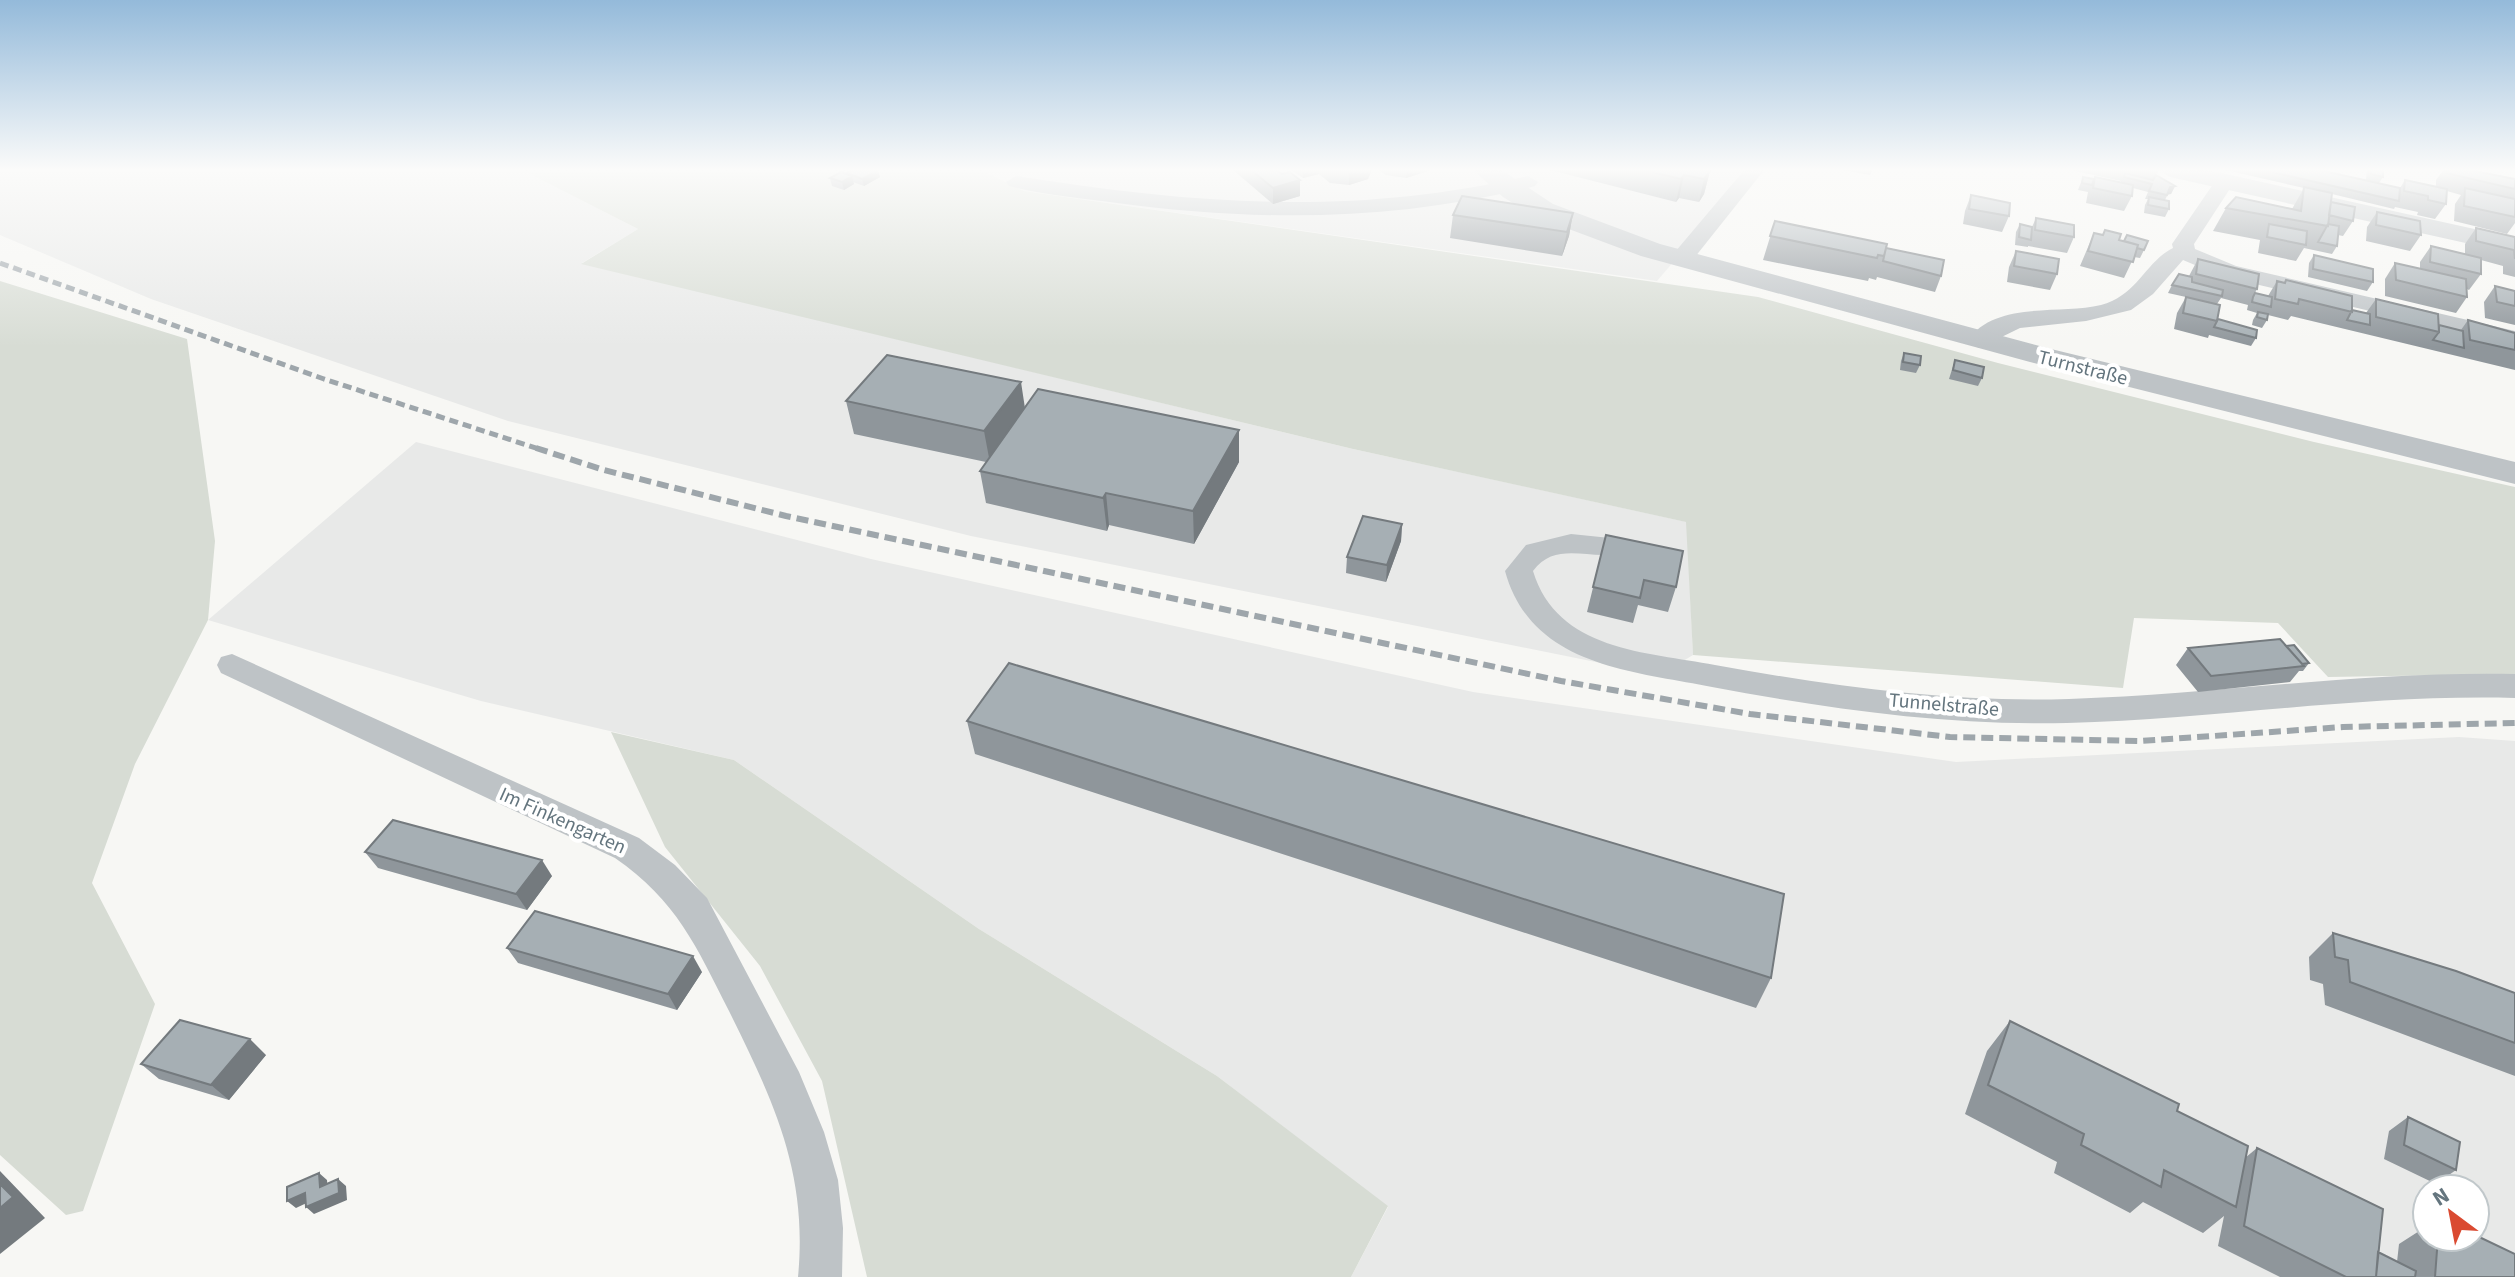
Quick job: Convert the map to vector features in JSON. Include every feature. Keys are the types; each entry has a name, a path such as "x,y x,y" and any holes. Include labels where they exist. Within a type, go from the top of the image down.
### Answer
{"street":[{"name":"Turnstraße","path":"1616,229 1655,248 1683,257 1979,341 2515,473"},
{"path":"1683,257 1706,229"},
{"path":"2185,253 2183,244 2193,229"},
{"path":"2437,229 2515,246"},
{"path":"1979,341 2024,317 2099,311 2121,306 2139,296 2177,254 2185,253 2229,271 2515,338"},
{"name":"Tunnelstraße","path":"1610,546 1559,542 1528,554 1519,571 1523,589 1537,609 1571,641 1622,659 1809,692 2067,711 2435,684 2515,686"},
{"name":"Im Finkengarten","path":"232,665 627,848 663,873 693,908 716,948 774,1065 797,1120 817,1178 823,1233 820,1277"}],"shaded area":[{"path":"0,229 637,229 582,263 1353,449 1687,522 1693,655 1660,675 971,536 508,421 151,299 0,235"},
{"path":"638,229 1284,229 1758,297 1998,363 2314,442 2515,487 2515,674 2328,677 2278,623 2134,618 2123,688 1693,655 1686,522 1353,449 581,264"},
{"path":"1288,229 1702,229 1657,281"},
{"path":"0,281 187,339 215,541 208,620 135,764 92,883 155,1004 83,1211 66,1215 0,1155"},
{"path":"416,442 871,559 1473,692 1956,762 2459,737 2515,741 2515,1277 1351,1277 1388,1207 1217,1076 979,929 734,760 481,701 208,620"},
{"path":"611,732 734,760 979,929 1217,1076 1388,1206 1351,1277 867,1277 822,1081 760,966 665,847"}],"building":[{"path":"1544,229 1568,229 1567,232"},
{"path":"1772,229 1812,229 1887,244 1884,256 1878,255 1877,258 1770,236"},
{"path":"2020,229 2032,229 2031,240 2019,237"},
{"path":"2074,229 2074,237 2035,230"},
{"path":"2268,229 2307,231 2306,245 2267,237"},
{"path":"2325,229 2339,229 2337,246 2318,242"},
{"path":"2392,229 2421,229 2421,235"},
{"path":"2476,229 2515,237 2515,259 2514,250 2476,241"},
{"path":"2105,230 2121,234 2119,240 2138,245 2133,262 2088,251 2094,233 2103,235"},
{"path":"2127,235 2148,241 2144,250 2124,241"},
{"path":"2431,246 2481,258 2481,274 2430,262"},
{"path":"1886,248 1944,260 1941,276 1883,261"},
{"path":"2016,251 2059,259 2057,274 2014,266"},
{"path":"2314,255 2373,269 2373,282 2313,269"},
{"path":"2198,259 2259,274 2257,289 2196,274"},
{"path":"2395,263 2466,279 2467,297 2396,280"},
{"path":"2179,274 2192,277 2192,282 2223,290 2222,296 2172,285"},
{"path":"2286,280 2352,296 2352,312 2299,299 2298,304 2275,299 2277,281 2285,283"},
{"path":"2495,286 2515,291 2515,306 2497,302"},
{"path":"2255,293 2272,297 2271,307 2252,302"},
{"path":"2186,297 2220,305 2217,321 2183,313"},
{"path":"2376,299 2438,314 2439,332 2376,317"},
{"path":"2352,310 2370,314 2370,325 2347,320"},
{"path":"2258,312 2268,314 2267,320 2257,317"},
{"path":"2218,319 2257,330 2256,338 2214,327"},
{"path":"2468,320 2515,333 2515,350 2470,340"},
{"path":"2439,325 2463,331 2464,348 2433,340 2439,332"},
{"path":"1904,353 1921,356 1920,365 1903,362"},
{"path":"887,355 1021,382 984,431 846,401"},
{"path":"1955,360 1984,367 1982,378 1953,370"},
{"path":"1038,389 1239,430 1193,511 1106,493 1103,498 980,471"},
{"path":"1363,516 1402,524 1387,565 1347,557"},
{"path":"1606,535 1683,551 1676,587 1644,580 1640,598 1593,587"},
{"path":"2280,639 2304,666 2211,676 2188,648"},
{"path":"2294,645 2309,663 2302,664 2286,646"},
{"path":"1009,663 1784,894 1771,978 967,721"},
{"path":"393,820 542,860 516,894 365,852"},
{"path":"535,911 693,956 668,994 507,948"},
{"path":"2333,933 2456,971 2515,993 2515,1043 2350,982 2348,960 2335,957"},
{"path":"180,1020 250,1039 211,1085 141,1064"},
{"path":"2010,1021 2179,1104 2177,1111 2248,1146 2236,1207 2164,1170 2161,1187 2081,1145 2084,1134 1988,1085"},
{"path":"2408,1117 2460,1142 2456,1170 2404,1145"},
{"path":"2257,1148 2383,1209 2376,1277 2346,1277 2244,1226"},
{"path":"319,1173 320,1187 338,1179 339,1193 306,1207 305,1193 287,1201 287,1187"},
{"path":"0,1184 13,1197 0,1208"},
{"path":"2491,1243 2515,1254 2515,1277 2435,1277 2437,1253 2491,1253"},
{"path":"2378,1252 2416,1271 2415,1277 2376,1277"}],"railway":[{"path":"0,263 324,379 542,450"},
{"path":"536,448 604,470 786,516 1561,681 1750,714 1950,737 2141,741 2343,727 2515,723"}]}
